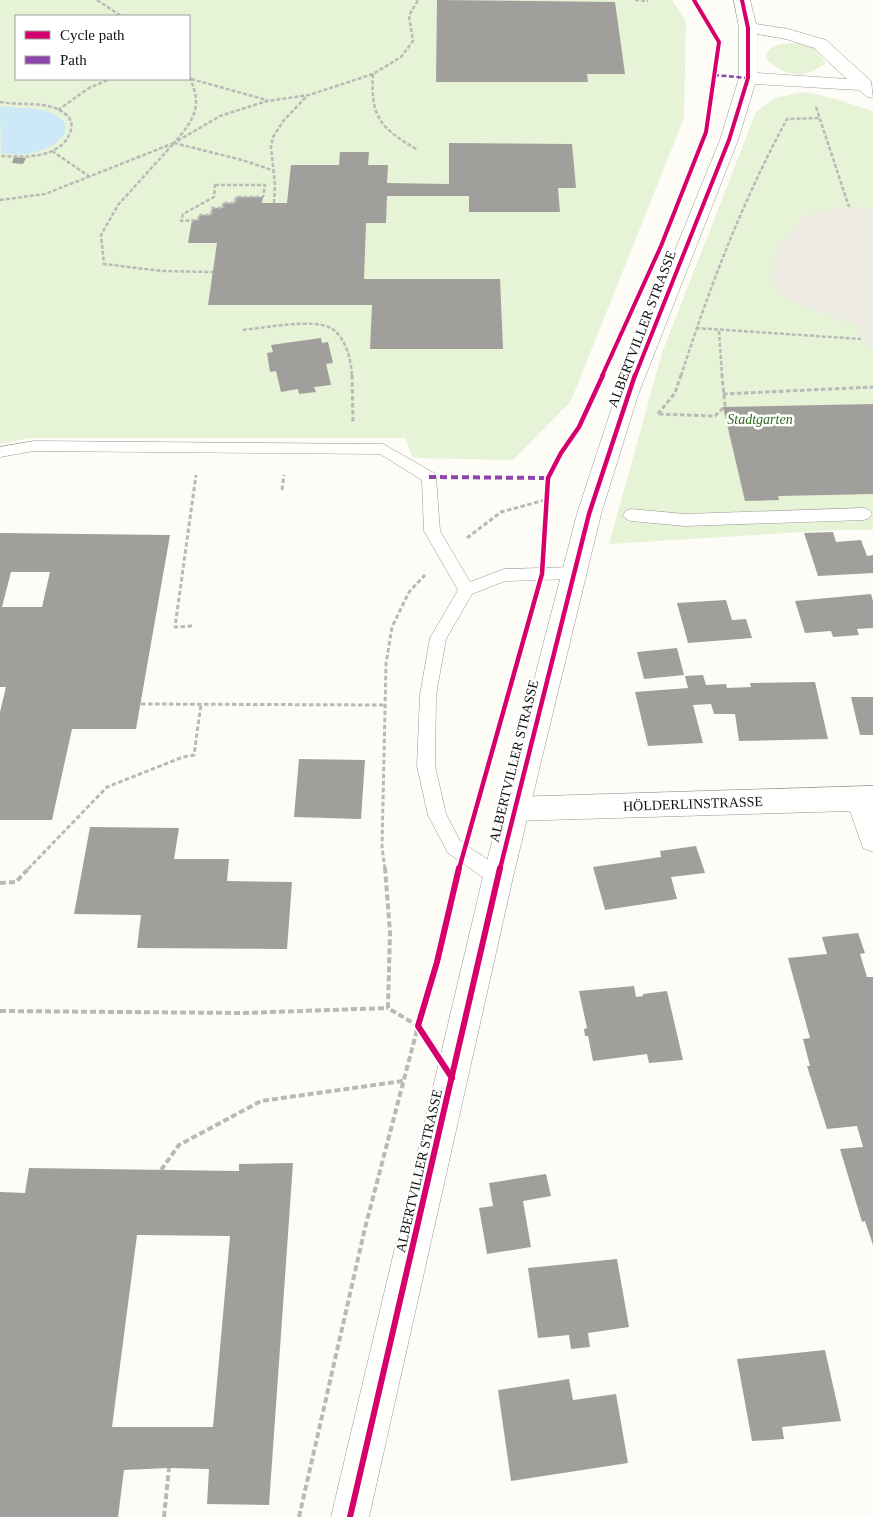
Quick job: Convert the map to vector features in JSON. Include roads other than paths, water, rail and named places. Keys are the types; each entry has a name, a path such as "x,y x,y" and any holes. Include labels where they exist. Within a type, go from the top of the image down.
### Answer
{"street":[{"name":"ALBERTVILLER STRASSE","path":"350,1517 514,809 588,514 620,416 671,281 729,140 748,78 748,28 742,0"},
{"path":"748,28 788,34 820,44 870,88"},
{"path":"748,78 870,88"},
{"path":"866,799 873,839"},
{"name":"HÖLDERLINSTRASSE","path":"514,809 866,799"}],"lane":[{"path":"0,452 34,446 384,448 430,477 432,531 466,590"},
{"path":"631,515 685,520 864,514"},
{"path":"498,877 454,847 437,814 426,766 428,695 438,638 466,590 504,575 573,573"}],"water":[{"path":"0,106 43,110 51,113 65,123 65,134 51,146 36,152 27,154 1,153"}],"park label":[{"name":"Stadtgarten","path":"760,419"}]}
